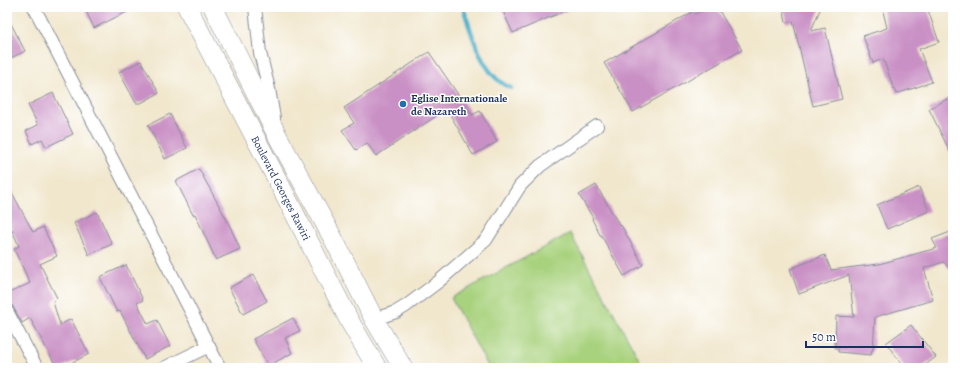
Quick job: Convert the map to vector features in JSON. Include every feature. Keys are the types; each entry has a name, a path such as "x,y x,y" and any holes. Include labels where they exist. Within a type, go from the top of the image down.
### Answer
{"main road":[{"name":"Boulevard Georges Rawiri","path":"187,7 352,327 377,368"},
{"name":"Boulevard Georges Rawiri","path":"213,7 277,134 374,319 403,368"}],"street":[{"path":"34,7 220,368"},
{"path":"255,7 260,53 269,89 277,134"},
{"path":"374,319 396,312 438,282 486,240 520,186 540,166 597,126"},
{"path":"7,311 37,368"},
{"path":"164,368 209,346"}],"green space":[{"path":"570,233 644,368 489,368 451,298"}],"building":[{"path":"84,7 137,7 94,28"},
{"path":"501,7 574,7 513,33"},
{"path":"707,7 717,7 742,50 633,112 604,63 694,11 695,14"},
{"path":"783,7 821,7 811,31 825,28 842,99 813,106 793,21 786,23"},
{"path":"882,7 927,7 939,42 919,49 932,82 896,94 883,59 873,63 863,36 887,28"},
{"path":"7,16 25,51 7,60"},
{"name":"Eglise Internationale de Nazareth","path":"429,52 472,115 480,111 497,142 473,155 447,109 376,156 367,143 356,150 342,130 354,123 344,108"},
{"path":"141,61 159,93 141,103 136,103 119,72"},
{"path":"53,93 73,134 46,147 42,139 32,144 26,131 38,125 28,105"},
{"path":"953,96 953,158 929,109"},
{"path":"170,114 187,148 165,159 148,125"},
{"path":"199,169 228,222 240,249 216,260 195,214 193,215 176,181"},
{"path":"7,183 33,232 43,227 57,256 40,264 57,298 53,302 60,325 71,319 89,354 61,368 57,368 30,318 22,323 7,296 7,294 30,283 14,249 19,246 7,219"},
{"path":"596,185 620,226 621,225 643,265 624,276 579,195"},
{"path":"919,187 929,211 887,229 877,205"},
{"path":"97,212 112,244 89,255 74,223"},
{"path":"953,231 953,273 944,262 924,268 933,300 875,317 873,350 871,355 838,352 838,348 835,348 836,316 854,317 849,275 799,294 790,269 825,255 831,270 879,264 937,248 932,239"},
{"path":"126,265 143,300 137,303 148,324 157,320 170,346 145,359 120,311 117,312 100,277"},
{"path":"253,275 267,301 243,314 229,288"},
{"path":"293,318 300,331 285,338 292,353 268,366 253,339"},
{"path":"911,325 936,357 921,368 905,368 886,343"}],"waterway":[{"path":"463,7 474,42 485,65 501,82 511,88"}],"place":[{"name":"Eglise Internationale de Nazareth","path":"403,104"}]}
